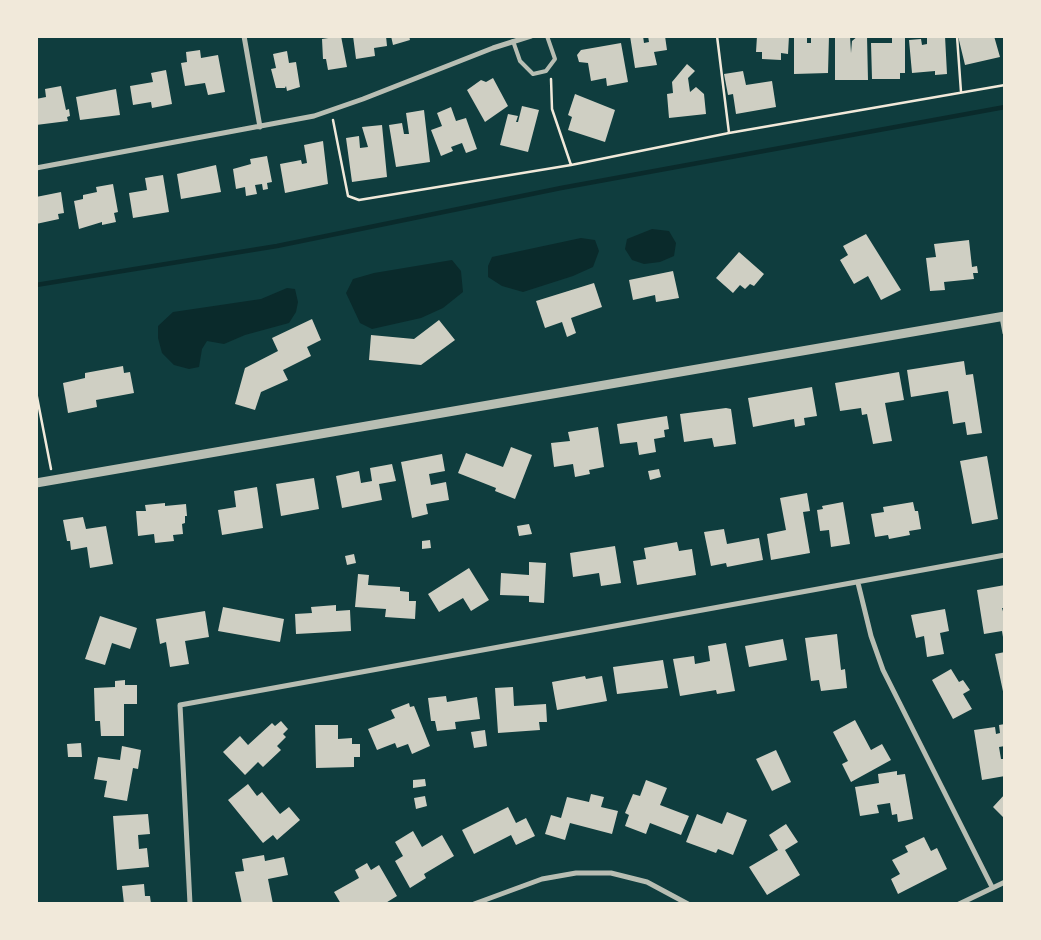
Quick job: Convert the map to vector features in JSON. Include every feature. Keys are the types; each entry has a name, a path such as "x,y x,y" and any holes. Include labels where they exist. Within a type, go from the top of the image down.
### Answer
{"street":[{"path":"244,36 260,127"},
{"path":"36,168 260,127 331,110 513,41 531,36"},
{"path":"36,483 1003,317 1005,333"},
{"path":"190,904 180,705 1005,555"},
{"path":"858,583 871,636 883,670 992,887"},
{"path":"474,904 542,879 576,873 611,873 647,882 688,904"},
{"path":"959,904 1005,882"}],"lane":[{"path":"513,41 520,61 533,74 546,71 555,59 548,36"}],"path":[{"path":"717,36 728,133"},
{"path":"957,36 961,92"},
{"path":"546,71 551,77 552,109 571,165"},
{"path":"331,110 348,196 359,200 571,165 728,133 1005,85"},
{"path":"36,392 54,480"}],"water":[{"path":"652,229 669,231 676,243 674,256 660,262 644,264 632,260 625,249 627,239"},
{"path":"581,238 595,240 599,251 593,267 573,276 523,292 502,286 488,277 488,266 492,257"},
{"path":"452,260 461,271 463,292 443,308 421,318 372,329 360,323 346,293 353,279 374,273"},
{"path":"287,288 295,289 298,302 296,312 289,323 245,335 224,344 207,341 202,349 199,367 189,369 174,365 162,353 158,338 158,326 173,312 261,299"}],"building":[{"path":"341,36 347,67 328,70 326,59 323,59 322,39"},
{"path":"353,36 386,36 387,46 374,48 375,56 356,59"},
{"path":"391,36 409,36 410,40 393,45"},
{"path":"630,36 643,36 644,43 649,42 648,36 665,36 667,50 654,52 657,65 635,68"},
{"path":"757,36 789,36 788,54 781,53 781,60 762,59 762,52 756,52"},
{"path":"811,36 829,36 828,73 794,74 794,37 807,37 807,43 811,43"},
{"path":"835,36 850,36 851,53 852,41 858,36 867,36 868,80 835,80"},
{"path":"927,36 945,36 947,74 935,75 935,71 912,73 909,40 921,39 922,45 927,44"},
{"path":"958,36 994,36 1000,57 965,65"},
{"path":"892,38 905,38 905,73 900,73 900,79 872,79 871,43 892,43"},
{"path":"621,43 628,82 607,86 606,78 591,81 588,63 579,62 577,55 581,50"},
{"path":"200,50 201,58 218,55 225,92 208,95 205,83 185,86 181,63 187,62 186,52"},
{"path":"287,51 289,63 296,62 300,87 287,91 286,86 285,88 276,88 271,69 276,68 273,54"},
{"path":"687,64 695,71 688,78 690,92 696,87 704,94 706,114 669,118 667,94 673,93 672,82"},
{"path":"166,70 172,104 152,108 151,102 133,105 130,86 153,82 151,73"},
{"path":"743,71 746,85 772,81 776,107 736,114 733,94 728,95 724,74"},
{"path":"493,78 508,106 485,122 467,90 481,80 486,82"},
{"path":"61,86 66,110 69,109 70,116 67,117 68,121 36,125 36,99 46,97 45,89"},
{"path":"116,89 120,115 80,120 76,97"},
{"path":"575,94 615,110 605,142 568,130 572,117 568,115"},
{"path":"522,106 539,110 528,152 500,145 508,114 518,116 516,122 518,122"},
{"path":"451,107 456,121 466,118 477,149 466,153 462,143 451,147 453,151 441,156 431,130 442,126 437,113"},
{"path":"424,110 430,162 396,167 389,125 402,123 404,134 409,134 406,113"},
{"path":"382,125 387,177 352,182 346,138 359,136 360,148 368,147 362,127"},
{"path":"323,141 328,184 285,193 280,164 301,160 302,164 307,163 304,145"},
{"path":"267,156 272,182 267,183 268,189 263,190 262,184 255,185 257,194 246,196 245,187 236,189 233,169 251,164 250,159"},
{"path":"216,165 221,192 181,199 177,174"},
{"path":"163,175 169,212 133,218 129,193 147,190 145,178"},
{"path":"113,184 118,212 114,213 116,222 102,225 102,222 79,229 74,201 83,199 83,195 97,192 96,187"},
{"path":"61,192 64,213 58,214 59,219 36,224 36,197"},
{"path":"866,234 901,290 881,300 868,276 854,284 840,260 848,255 843,246"},
{"path":"969,240 972,267 977,266 978,273 973,273 974,279 944,282 945,290 930,291 926,258 936,257 934,244"},
{"path":"739,252 764,274 754,286 750,284 745,289 740,285 733,293 716,278"},
{"path":"673,271 679,298 656,302 655,295 633,300 629,280"},
{"path":"594,283 602,307 571,318 576,333 567,337 562,322 545,328 536,301"},
{"path":"312,319 321,340 307,347 311,356 283,370 288,380 261,392 255,410 235,404 245,368 278,351 272,338"},
{"path":"439,320 455,340 421,365 369,360 371,335 414,339"},
{"path":"964,361 966,375 973,374 982,433 967,435 965,422 953,424 948,391 911,397 907,370"},
{"path":"123,366 124,373 130,372 134,393 96,400 97,407 68,413 63,383 85,378 85,373"},
{"path":"899,372 904,400 885,403 892,441 873,444 867,414 862,415 861,408 840,411 835,383"},
{"path":"812,387 817,416 804,418 805,425 795,427 794,419 753,427 748,398"},
{"path":"731,409 736,444 714,447 712,438 684,442 680,414"},
{"path":"667,416 669,429 664,430 665,437 654,439 656,452 639,455 637,442 620,444 617,424"},
{"path":"598,427 604,467 589,470 590,474 575,477 573,464 554,467 551,443 570,441 568,432"},
{"path":"511,447 532,455 515,499 495,491 496,488 458,473 466,453 503,467"},
{"path":"442,454 445,471 429,474 431,485 446,482 449,500 426,504 428,514 412,518 401,462"},
{"path":"987,456 998,519 972,524 960,461"},
{"path":"392,464 396,481 379,484 382,500 342,508 336,476 359,471 361,483 372,481 370,468"},
{"path":"659,469 661,477 650,480 648,471"},
{"path":"314,478 319,509 281,516 276,484"},
{"path":"257,487 263,528 222,535 218,510 236,507 234,491"},
{"path":"807,493 810,511 803,512 810,553 771,560 767,534 786,530 780,498"},
{"path":"843,502 850,544 831,547 829,530 820,531 817,510 823,509 822,506"},
{"path":"913,502 915,511 918,511 921,529 909,531 910,535 889,539 888,535 875,537 871,514 884,512 883,507"},
{"path":"165,503 165,506 186,504 187,516 185,516 185,523 182,524 183,534 173,535 174,541 155,543 154,534 138,536 136,511 146,511 145,505"},
{"path":"83,517 86,529 106,526 113,564 90,568 87,547 71,550 70,541 67,541 63,520"},
{"path":"529,524 532,534 519,536 517,526"},
{"path":"724,529 727,544 759,538 763,560 727,567 726,563 711,566 704,532"},
{"path":"430,540 431,548 422,549 422,541"},
{"path":"677,542 679,551 692,549 696,575 637,585 633,561 646,559 644,548"},
{"path":"615,546 621,583 601,586 599,573 573,577 570,553"},
{"path":"354,554 356,563 347,565 345,556"},
{"path":"529,562 546,563 544,603 529,602 529,596 500,595 501,573 529,575"},
{"path":"469,568 489,600 471,611 463,598 439,612 428,594"},
{"path":"358,574 369,575 368,585 400,587 400,591 409,592 409,601 416,601 415,619 385,617 386,609 355,607"},
{"path":"1005,585 1005,608 1002,608 1005,618 1004,643 1002,631 984,634 977,590"},
{"path":"336,605 336,611 350,610 351,631 296,634 295,614 312,613 311,607"},
{"path":"223,607 284,619 280,642 218,631"},
{"path":"945,609 949,631 940,633 944,654 927,657 924,636 916,638 911,615"},
{"path":"205,611 209,637 185,641 189,664 170,667 166,642 160,644 156,619"},
{"path":"100,616 137,628 130,649 112,643 105,665 85,659"},
{"path":"837,634 841,670 845,669 847,688 821,691 819,680 811,681 805,638"},
{"path":"783,639 787,660 749,667 745,646"},
{"path":"726,643 735,691 717,694 716,690 680,696 673,659 694,656 695,664 710,661 708,646"},
{"path":"1005,652 1005,696 1004,696 995,654"},
{"path":"663,660 668,688 617,694 613,667"},
{"path":"951,669 959,682 963,680 970,690 963,694 972,709 953,719 932,680"},
{"path":"585,676 586,679 602,676 607,701 557,710 552,682"},
{"path":"125,680 125,685 137,685 137,704 124,704 124,736 101,736 100,721 95,721 94,688 115,687 115,681"},
{"path":"513,687 514,706 546,704 547,722 539,722 540,730 498,733 495,688"},
{"path":"446,696 447,702 477,697 480,719 455,722 456,729 437,731 435,721 431,721 428,698"},
{"path":"409,703 410,707 414,706 430,746 412,754 408,744 397,748 395,743 377,750 368,729 395,718 391,710"},
{"path":"855,720 871,750 882,744 891,760 851,782 842,764 848,761 833,732"},
{"path":"281,721 288,729 283,734 286,737 277,746 281,750 263,767 258,762 245,775 223,752 240,736 248,745 272,723 275,726"},
{"path":"1005,724 1005,746 999,747 1001,759 1005,759 1005,776 982,780 974,730 995,727 996,734 1000,733 999,725"},
{"path":"315,725 338,725 338,739 352,738 352,744 360,744 360,757 354,757 354,767 316,768"},
{"path":"485,730 487,746 474,748 471,732"},
{"path":"81,743 82,757 68,757 67,744"},
{"path":"122,746 141,750 138,769 133,768 127,801 104,797 107,781 94,779 98,757 120,760"},
{"path":"776,750 791,782 772,791 756,759"},
{"path":"897,771 897,775 905,774 913,819 898,822 897,814 892,815 890,803 877,805 879,813 860,816 855,787 879,783 878,774"},
{"path":"425,779 426,786 413,788 413,780"},
{"path":"646,780 667,788 660,805 689,816 681,835 650,823 646,834 625,826 629,815 625,813 633,794 640,796"},
{"path":"248,784 257,796 262,792 280,814 289,807 300,820 277,840 273,835 263,843 228,800"},
{"path":"591,794 604,797 601,807 618,811 612,834 570,823 565,840 545,834 551,815 561,818 567,797 589,802"},
{"path":"1005,794 1005,819 993,807"},
{"path":"425,796 427,806 416,809 414,798"},
{"path":"508,807 516,823 526,818 535,836 516,845 511,835 474,854 462,830"},
{"path":"727,812 747,820 733,855 718,849 716,853 686,842 697,814 722,824"},
{"path":"148,814 150,834 138,835 139,849 147,848 149,867 117,870 113,816"},
{"path":"786,824 798,842 785,850 800,875 767,895 749,867 778,850 769,835"},
{"path":"413,831 422,847 442,835 454,856 424,874 426,878 410,888 395,861 403,856 395,842"},
{"path":"924,837 931,851 937,848 947,869 898,894 891,879 900,874 892,860 908,852 905,846"},
{"path":"264,855 265,861 284,857 288,875 268,879 273,904 242,904 235,872 244,871 242,859"},
{"path":"367,863 371,870 379,865 397,896 384,904 341,904 334,892 359,878 355,870"},
{"path":"144,884 145,896 150,896 151,904 124,904 122,886"}],"waterway":[{"path":"36,285 277,246 561,188 1005,107"}]}
